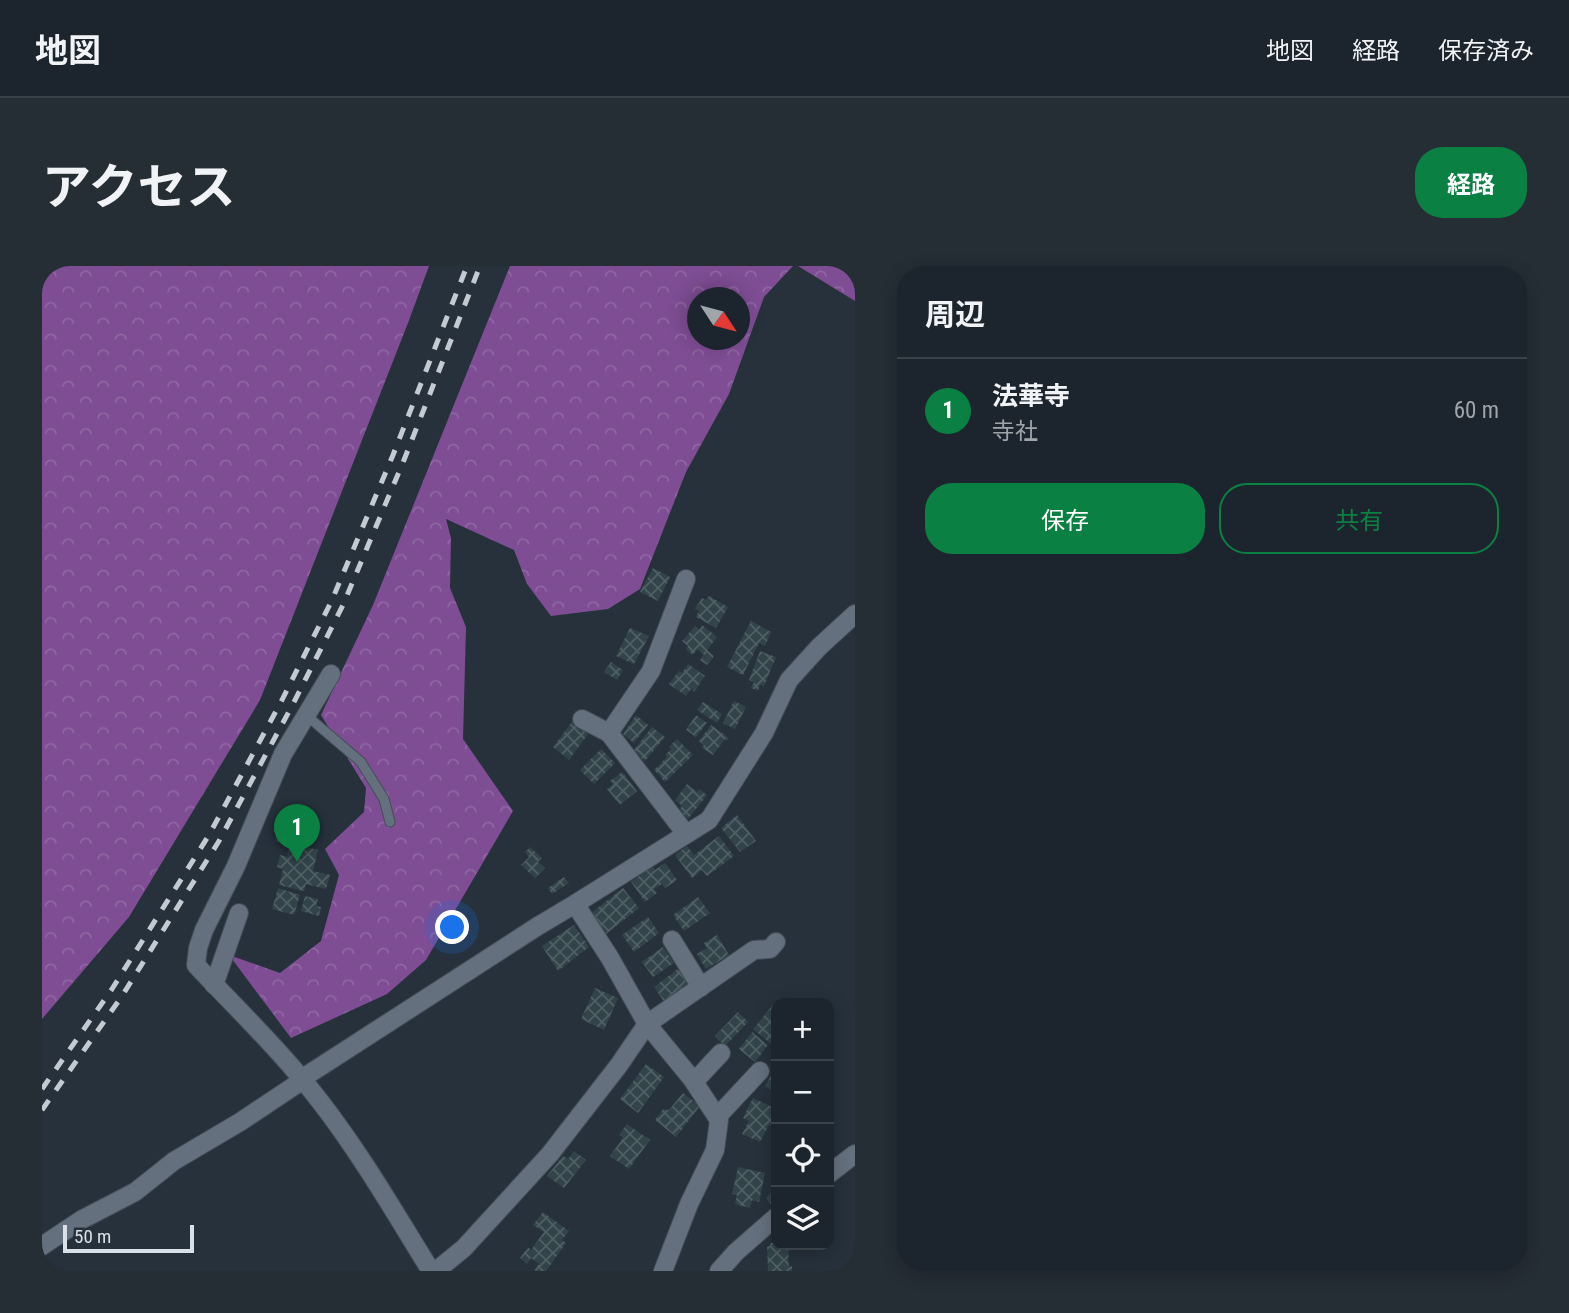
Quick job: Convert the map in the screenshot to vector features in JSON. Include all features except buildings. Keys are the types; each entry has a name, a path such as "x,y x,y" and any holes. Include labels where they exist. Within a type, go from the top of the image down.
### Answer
{"street":[{"path":"609,733 651,671 686,579"},
{"path":"42,1247 81,1220 135,1192 174,1161 240,1122 309,1074 527,933 709,820 764,733 789,680 819,647 855,614"},
{"path":"331,674 283,754 236,866 204,930 196,965 320,1101 366,1164 434,1271 464,1248 550,1154 647,1024 754,950 770,948 776,942"},
{"path":"582,719 609,733 686,834"},
{"path":"575,904 610,958 647,1024 694,1082 719,1120 715,1150 689,1205 663,1271"},
{"path":"214,985 239,914"},
{"path":"672,940 701,987"},
{"path":"694,1082 721,1053"},
{"path":"717,1117 760,1071"},
{"path":"834,1170 855,1154"},
{"path":"719,1271 771,1221"}],"lane":[{"path":"306,715 361,762 384,799 390,822"}],"green space":[{"path":"42,266 429,266 260,700 129,917 42,1019"},
{"path":"510,266 793,266 764,297 750,336 750,287 687,287 687,350 745,350 729,394 686,472 640,589 608,609 551,616 527,584 514,550 446,519 451,538 450,588 466,627 463,739 513,811 426,960 387,994 291,1038 229,955 280,973 321,941 339,875 325,849 364,812 366,788 321,715 373,605"},
{"path":"798,266 855,266 855,301"}],"railway":[{"path":"42,1089 112,989 209,835 282,700 332,600 393,455 467,266"},
{"path":"42,1110 122,996 219,841 292,706 343,605 404,460 480,266"}],"place":[{"name":"法華寺","path":"297,862"}]}
